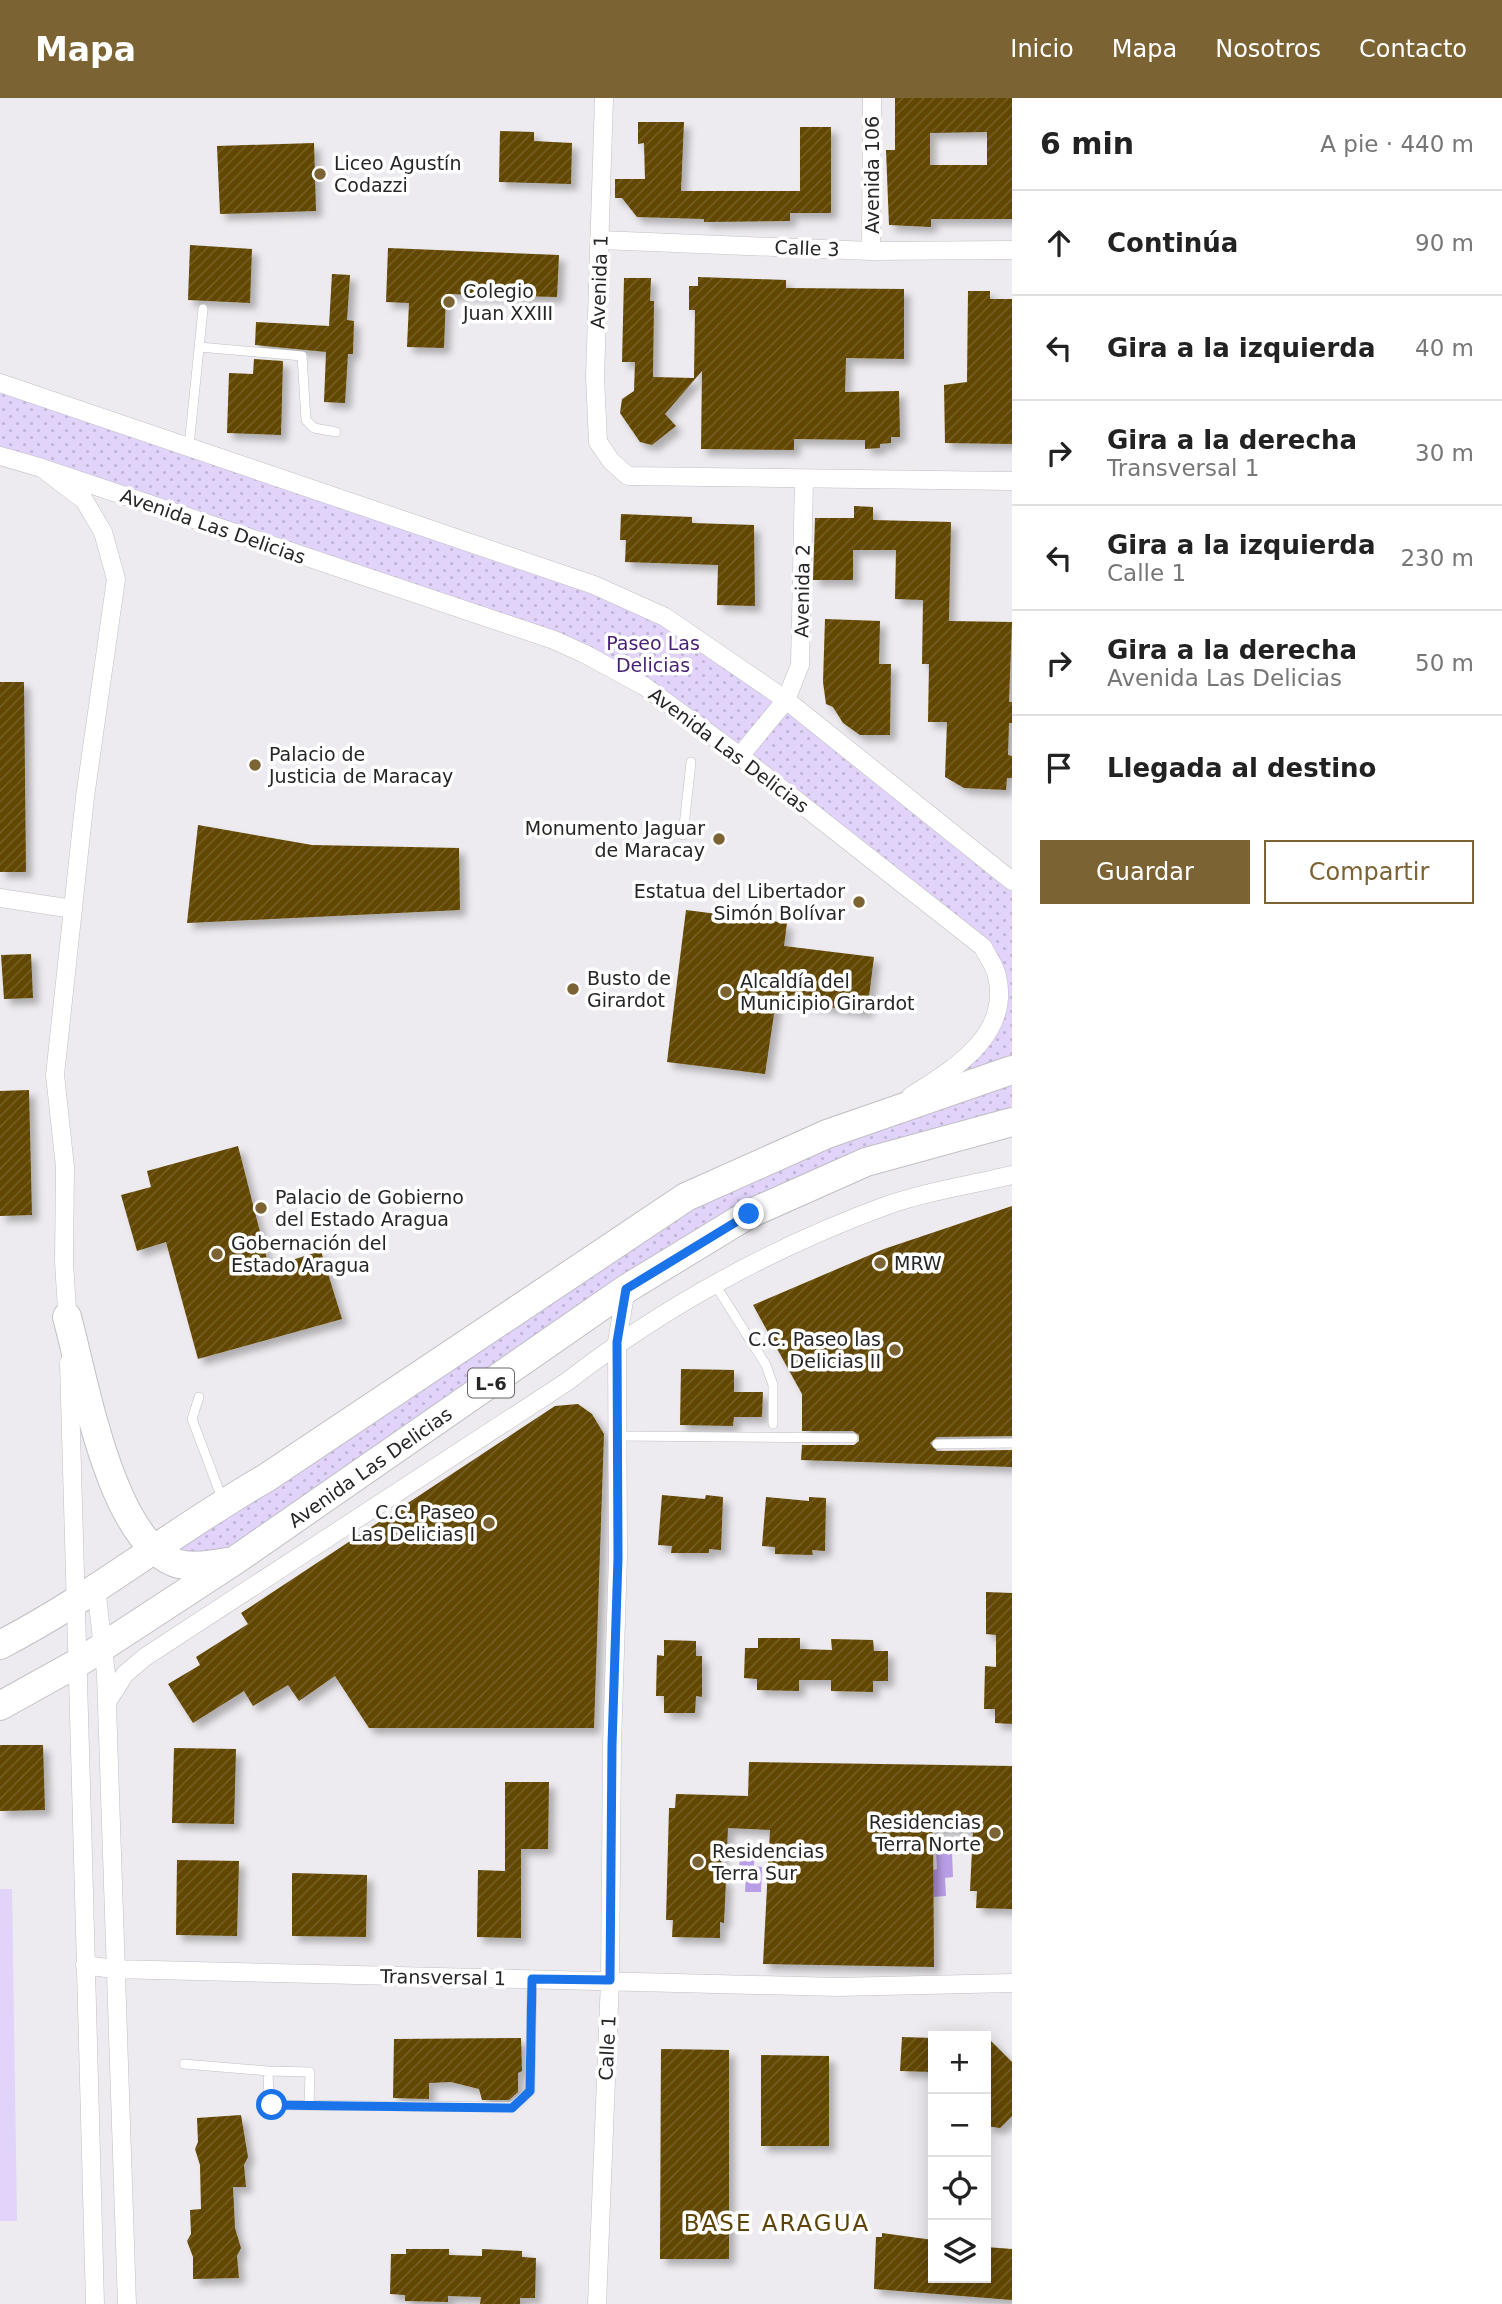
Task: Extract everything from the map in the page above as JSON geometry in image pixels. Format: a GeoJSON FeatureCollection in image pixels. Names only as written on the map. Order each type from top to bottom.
{"type":"FeatureCollection","features":[{"type":"Feature","properties":{"kind":"main road","name":"Avenida Las Delicias"},"geometry":{"type":"LineString","coordinates":[[0,1645],[87,1594],[223,1502],[277,1470],[668,1208],[827,1134],[1012,1070]]}},
{"type":"Feature","properties":{"kind":"main road","name":"Avenida Las Delicias"},"geometry":{"type":"LineString","coordinates":[[0,1706],[91,1653],[234,1561],[626,1289],[749,1214],[855,1168],[1012,1122]]}},
{"type":"Feature","properties":{"kind":"main road","name":"L-6"},"geometry":{"type":"LineString","coordinates":[[67,1317],[109,1473],[127,1517],[152,1549],[178,1564],[204,1566],[234,1561]]}},
{"type":"Feature","properties":{"kind":"street","name":"Avenida 1"},"geometry":{"type":"LineString","coordinates":[[604,98],[595,377],[598,442],[611,461],[628,476],[804,480]]}},
{"type":"Feature","properties":{"kind":"street","name":"Avenida 106"},"geometry":{"type":"LineString","coordinates":[[872,98],[872,251]]}},
{"type":"Feature","properties":{"kind":"street","name":"Calle 3"},"geometry":{"type":"LineString","coordinates":[[601,240],[872,251],[1012,250]]}},
{"type":"Feature","properties":{"kind":"street"},"geometry":{"type":"LineString","coordinates":[[0,383],[594,585],[665,617],[786,700],[1012,881]]}},
{"type":"Feature","properties":{"kind":"street","name":"Avenida Las Delicias"},"geometry":{"type":"LineString","coordinates":[[0,457],[42,468],[554,640],[644,686],[740,756],[983,947],[997,974],[1000,1001],[992,1027],[964,1062],[890,1110]]}},
{"type":"Feature","properties":{"kind":"street"},"geometry":{"type":"LineString","coordinates":[[42,468],[84,500],[103,532],[116,579],[73,909],[55,1076],[65,1167],[64,1262],[91,1653],[85,1965],[95,2304]]}},
{"type":"Feature","properties":{"kind":"street"},"geometry":{"type":"LineString","coordinates":[[804,480],[1012,481]]}},
{"type":"Feature","properties":{"kind":"street","name":"Avenida 2"},"geometry":{"type":"LineString","coordinates":[[740,756],[786,700],[800,665],[804,480]]}},
{"type":"Feature","properties":{"kind":"street"},"geometry":{"type":"LineString","coordinates":[[0,898],[73,909]]}},
{"type":"Feature","properties":{"kind":"street"},"geometry":{"type":"LineString","coordinates":[[107,1702],[125,1674],[145,1657],[568,1381],[617,1342],[762,1260],[889,1205],[1012,1175]]}},
{"type":"Feature","properties":{"kind":"street","name":"Calle 1"},"geometry":{"type":"LineString","coordinates":[[597,2304],[610,1980],[617,1342],[626,1289]]}},
{"type":"Feature","properties":{"kind":"street"},"geometry":{"type":"LineString","coordinates":[[87,1594],[91,1653],[107,1702],[113,1969],[127,2304]]}},
{"type":"Feature","properties":{"kind":"street","name":"Transversal 1"},"geometry":{"type":"LineString","coordinates":[[85,1965],[113,1969],[838,1987],[1012,1983]]}},
{"type":"Feature","properties":{"kind":"lane"},"geometry":{"type":"LineString","coordinates":[[190,446],[203,309]]}},
{"type":"Feature","properties":{"kind":"lane"},"geometry":{"type":"LineString","coordinates":[[200,347],[302,356],[306,420],[314,428],[336,432]]}},
{"type":"Feature","properties":{"kind":"lane"},"geometry":{"type":"LineString","coordinates":[[683,835],[691,762]]}},
{"type":"Feature","properties":{"kind":"lane"},"geometry":{"type":"LineString","coordinates":[[716,1286],[766,1366],[773,1385],[773,1424]]}},
{"type":"Feature","properties":{"kind":"lane"},"geometry":{"type":"LineString","coordinates":[[199,1397],[192,1419],[223,1502]]}},
{"type":"Feature","properties":{"kind":"lane"},"geometry":{"type":"LineString","coordinates":[[617,1436],[853,1438]]}},
{"type":"Feature","properties":{"kind":"lane"},"geometry":{"type":"LineString","coordinates":[[937,1444],[1012,1443]]}},
{"type":"Feature","properties":{"kind":"lane"},"geometry":{"type":"LineString","coordinates":[[268,2071],[269,2102],[272,2105],[512,2108],[530,2091],[532,1979]]}},
{"type":"Feature","properties":{"kind":"lane"},"geometry":{"type":"LineString","coordinates":[[184,2064],[310,2072],[309,2105]]}},
{"type":"Feature","properties":{"kind":"green space","name":"Paseo Las Delicias"},"geometry":{"type":"Polygon","coordinates":[[[0,381],[665,617],[1012,881],[1012,1122],[749,1214],[234,1561],[152,1549],[554,1285],[964,1062],[1000,1001],[982,947],[598,661],[0,453],[0,381]]]}},
{"type":"Feature","properties":{"kind":"green space"},"geometry":{"type":"Polygon","coordinates":[[[0,1889],[12,1889],[17,2221],[0,2221],[0,1889]]]}},
{"type":"Feature","properties":{"kind":"shaded area"},"geometry":{"type":"Polygon","coordinates":[[[740,1847],[755,1849],[754,1866],[762,1867],[761,1892],[745,1892],[746,1875],[739,1874],[740,1847]]]}},
{"type":"Feature","properties":{"kind":"shaded area"},"geometry":{"type":"Polygon","coordinates":[[[936,1852],[952,1853],[953,1877],[945,1878],[946,1896],[932,1897],[930,1871],[937,1869],[936,1852]]]}},
{"type":"Feature","properties":{"kind":"building"},"geometry":{"type":"Polygon","coordinates":[[[895,98],[1012,98],[1012,219],[931,219],[931,227],[889,225],[886,150],[895,150],[895,98]],[[987,132],[930,133],[930,165],[987,165],[987,132]]]}},
{"type":"Feature","properties":{"kind":"building"},"geometry":{"type":"Polygon","coordinates":[[[638,122],[684,122],[681,191],[800,191],[800,127],[831,127],[831,213],[790,213],[790,221],[704,222],[704,219],[637,217],[622,198],[615,198],[615,179],[645,179],[644,143],[638,144],[638,122]]]}},
{"type":"Feature","properties":{"kind":"building"},"geometry":{"type":"Polygon","coordinates":[[[500,131],[534,132],[534,141],[572,143],[571,184],[499,182],[500,131]]]}},
{"type":"Feature","properties":{"kind":"building"},"geometry":{"type":"Polygon","coordinates":[[[314,143],[316,211],[220,214],[217,146],[314,143]]]}},
{"type":"Feature","properties":{"kind":"building"},"geometry":{"type":"Polygon","coordinates":[[[190,245],[252,249],[250,303],[188,300],[190,245]]]}},
{"type":"Feature","properties":{"kind":"building"},"geometry":{"type":"Polygon","coordinates":[[[388,248],[559,255],[557,297],[446,294],[444,348],[407,347],[409,303],[386,302],[388,248]]]}},
{"type":"Feature","properties":{"kind":"building"},"geometry":{"type":"Polygon","coordinates":[[[332,274],[350,275],[347,320],[354,321],[353,354],[348,354],[345,403],[324,402],[326,352],[255,345],[256,322],[329,326],[332,274]]]}},
{"type":"Feature","properties":{"kind":"building"},"geometry":{"type":"Polygon","coordinates":[[[698,277],[786,280],[786,288],[904,289],[904,359],[846,358],[845,392],[899,391],[900,437],[891,437],[891,443],[880,444],[880,448],[865,449],[865,440],[794,439],[794,450],[701,449],[702,371],[665,414],[676,426],[652,445],[640,442],[620,413],[622,399],[634,391],[635,362],[622,362],[624,278],[651,278],[650,301],[654,301],[653,377],[694,378],[695,310],[689,310],[689,286],[698,286],[698,277]]]}},
{"type":"Feature","properties":{"kind":"building"},"geometry":{"type":"Polygon","coordinates":[[[968,291],[990,291],[990,299],[1012,299],[1012,444],[945,443],[944,385],[967,382],[968,291]]]}},
{"type":"Feature","properties":{"kind":"building"},"geometry":{"type":"Polygon","coordinates":[[[254,359],[283,361],[281,435],[227,433],[229,373],[253,374],[254,359]]]}},
{"type":"Feature","properties":{"kind":"building"},"geometry":{"type":"Polygon","coordinates":[[[854,506],[873,507],[873,520],[951,522],[949,621],[1012,622],[1009,702],[1012,702],[1012,723],[1009,723],[1008,755],[1012,756],[1012,778],[1007,778],[1006,790],[964,788],[945,777],[947,722],[928,722],[929,664],[922,664],[923,600],[895,599],[896,550],[853,550],[853,580],[813,580],[815,518],[854,518],[854,506]]]}},
{"type":"Feature","properties":{"kind":"building"},"geometry":{"type":"Polygon","coordinates":[[[621,514],[692,517],[692,523],[754,525],[755,606],[717,605],[718,565],[625,562],[626,540],[620,540],[621,514]]]}},
{"type":"Feature","properties":{"kind":"building"},"geometry":{"type":"Polygon","coordinates":[[[825,619],[880,621],[879,664],[891,664],[890,735],[860,735],[843,723],[833,707],[826,704],[823,682],[825,619]]]}},
{"type":"Feature","properties":{"kind":"building"},"geometry":{"type":"Polygon","coordinates":[[[0,682],[24,682],[26,872],[0,872],[0,682]]]}},
{"type":"Feature","properties":{"kind":"building"},"geometry":{"type":"Polygon","coordinates":[[[198,825],[312,845],[459,848],[460,910],[187,923],[198,825]]]}},
{"type":"Feature","properties":{"kind":"building","name":"Alcaldía del Municipio Girardot"},"geometry":{"type":"Polygon","coordinates":[[[686,910],[787,923],[784,946],[874,957],[867,1012],[776,1001],[765,1074],[667,1062],[686,910]]]}},
{"type":"Feature","properties":{"kind":"building"},"geometry":{"type":"Polygon","coordinates":[[[31,954],[33,998],[4,999],[1,955],[31,954]]]}},
{"type":"Feature","properties":{"kind":"building"},"geometry":{"type":"Polygon","coordinates":[[[29,1090],[32,1215],[0,1216],[0,1091],[29,1090]]]}},
{"type":"Feature","properties":{"kind":"building","name":"Gobernación del Estado Aragua"},"geometry":{"type":"Polygon","coordinates":[[[238,1146],[269,1267],[321,1251],[342,1319],[198,1359],[166,1242],[137,1251],[121,1195],[151,1187],[147,1171],[238,1146]]]}},
{"type":"Feature","properties":{"kind":"building","name":"C.C. Paseo las Delicias II"},"geometry":{"type":"Polygon","coordinates":[[[1012,1206],[1012,1436],[937,1437],[930,1443],[937,1451],[1012,1450],[1012,1467],[801,1460],[802,1445],[854,1445],[859,1441],[859,1435],[853,1431],[802,1431],[802,1394],[753,1305],[884,1249],[1012,1206]]]}},
{"type":"Feature","properties":{"kind":"building"},"geometry":{"type":"Polygon","coordinates":[[[681,1369],[734,1370],[734,1392],[763,1392],[762,1417],[734,1417],[733,1426],[680,1425],[681,1369]]]}},
{"type":"Feature","properties":{"kind":"building","name":"C.C. Paseo Las Delicias I"},"geometry":{"type":"Polygon","coordinates":[[[578,1404],[592,1414],[604,1434],[594,1728],[369,1728],[335,1676],[299,1701],[288,1685],[253,1706],[244,1691],[193,1723],[168,1684],[200,1665],[196,1657],[248,1624],[241,1613],[555,1406],[578,1404]]]}},
{"type":"Feature","properties":{"kind":"building"},"geometry":{"type":"Polygon","coordinates":[[[662,1495],[705,1499],[706,1495],[723,1497],[721,1550],[709,1549],[709,1553],[671,1553],[672,1546],[658,1545],[662,1495]]]}},
{"type":"Feature","properties":{"kind":"building"},"geometry":{"type":"Polygon","coordinates":[[[766,1497],[809,1501],[809,1497],[826,1498],[825,1551],[812,1550],[813,1555],[775,1554],[775,1547],[762,1546],[766,1497]]]}},
{"type":"Feature","properties":{"kind":"building"},"geometry":{"type":"Polygon","coordinates":[[[986,1592],[1012,1593],[1012,1724],[995,1723],[995,1709],[984,1709],[985,1666],[996,1667],[996,1635],[986,1634],[986,1592]]]}},
{"type":"Feature","properties":{"kind":"building"},"geometry":{"type":"Polygon","coordinates":[[[758,1638],[800,1638],[800,1649],[832,1650],[831,1639],[873,1640],[874,1651],[888,1651],[888,1681],[873,1681],[873,1692],[831,1691],[831,1680],[799,1680],[799,1691],[757,1690],[757,1679],[744,1678],[745,1648],[758,1648],[758,1638]]]}},
{"type":"Feature","properties":{"kind":"building"},"geometry":{"type":"Polygon","coordinates":[[[664,1640],[696,1641],[696,1656],[702,1656],[702,1697],[696,1696],[695,1713],[664,1713],[664,1696],[656,1696],[657,1655],[664,1656],[664,1640]]]}},
{"type":"Feature","properties":{"kind":"building"},"geometry":{"type":"Polygon","coordinates":[[[0,1745],[43,1745],[45,1810],[0,1811],[0,1745]]]}},
{"type":"Feature","properties":{"kind":"building"},"geometry":{"type":"Polygon","coordinates":[[[174,1748],[236,1749],[234,1824],[172,1823],[174,1748]]]}},
{"type":"Feature","properties":{"kind":"building"},"geometry":{"type":"Polygon","coordinates":[[[749,1762],[1012,1766],[1012,1909],[976,1908],[977,1891],[970,1891],[973,1829],[933,1830],[934,1967],[763,1964],[770,1830],[728,1828],[727,1848],[722,1848],[721,1879],[726,1880],[724,1923],[720,1922],[720,1938],[672,1937],[673,1920],[666,1920],[669,1808],[675,1808],[676,1794],[748,1796],[749,1762]]]}},
{"type":"Feature","properties":{"kind":"building"},"geometry":{"type":"Polygon","coordinates":[[[505,1782],[549,1782],[548,1849],[521,1849],[521,1938],[477,1937],[478,1870],[505,1871],[505,1782]]]}},
{"type":"Feature","properties":{"kind":"building"},"geometry":{"type":"Polygon","coordinates":[[[177,1860],[239,1861],[237,1936],[176,1935],[177,1860]]]}},
{"type":"Feature","properties":{"kind":"building"},"geometry":{"type":"Polygon","coordinates":[[[292,1873],[367,1875],[366,1937],[292,1936],[292,1873]]]}},
{"type":"Feature","properties":{"kind":"building"},"geometry":{"type":"Polygon","coordinates":[[[902,2037],[928,2038],[928,2072],[900,2071],[902,2037]]]}},
{"type":"Feature","properties":{"kind":"building"},"geometry":{"type":"Polygon","coordinates":[[[521,2038],[522,2071],[518,2073],[518,2092],[509,2100],[482,2100],[479,2089],[451,2082],[429,2083],[429,2099],[393,2098],[394,2039],[521,2038]]]}},
{"type":"Feature","properties":{"kind":"building"},"geometry":{"type":"Polygon","coordinates":[[[991,2041],[1012,2062],[1012,2116],[1000,2128],[991,2127],[991,2041]]]}},
{"type":"Feature","properties":{"kind":"building"},"geometry":{"type":"Polygon","coordinates":[[[661,2049],[729,2050],[729,2259],[660,2259],[661,2049]]]}},
{"type":"Feature","properties":{"kind":"building"},"geometry":{"type":"Polygon","coordinates":[[[761,2055],[829,2056],[829,2146],[761,2146],[761,2055]]]}},
{"type":"Feature","properties":{"kind":"building"},"geometry":{"type":"Polygon","coordinates":[[[241,2115],[248,2157],[244,2165],[246,2187],[233,2187],[235,2228],[241,2248],[237,2256],[239,2278],[193,2279],[193,2257],[187,2241],[191,2234],[190,2210],[201,2209],[200,2165],[195,2149],[198,2142],[197,2118],[241,2115]]]}},
{"type":"Feature","properties":{"kind":"building"},"geometry":{"type":"Polygon","coordinates":[[[882,2233],[928,2239],[928,2283],[991,2283],[991,2247],[1012,2249],[1012,2300],[874,2289],[876,2237],[882,2237],[882,2233]]]}},
{"type":"Feature","properties":{"kind":"building"},"geometry":{"type":"Polygon","coordinates":[[[406,2249],[449,2249],[449,2255],[482,2256],[482,2249],[522,2251],[522,2257],[536,2258],[535,2298],[520,2298],[520,2304],[480,2304],[481,2297],[448,2296],[448,2302],[405,2301],[405,2295],[390,2294],[391,2254],[406,2254],[406,2249]]]}},
{"type":"Feature","properties":{"kind":"place","name":"Liceo Agustín Codazzi"},"geometry":{"type":"Point","coordinates":[320,174]}},
{"type":"Feature","properties":{"kind":"place","name":"Colegio Juan XXIII"},"geometry":{"type":"Point","coordinates":[449,302]}},
{"type":"Feature","properties":{"kind":"place","name":"Palacio de Justicia de Maracay"},"geometry":{"type":"Point","coordinates":[255,765]}},
{"type":"Feature","properties":{"kind":"place","name":"Monumento Jaguar de Maracay"},"geometry":{"type":"Point","coordinates":[719,839]}},
{"type":"Feature","properties":{"kind":"place","name":"Estatua del Libertador Simón Bolívar"},"geometry":{"type":"Point","coordinates":[859,902]}},
{"type":"Feature","properties":{"kind":"place","name":"Busto de Girardot"},"geometry":{"type":"Point","coordinates":[573,989]}},
{"type":"Feature","properties":{"kind":"place","name":"Alcaldía del Municipio Girardot"},"geometry":{"type":"Point","coordinates":[726,992]}},
{"type":"Feature","properties":{"kind":"place","name":"Palacio de Gobierno del Estado Aragua"},"geometry":{"type":"Point","coordinates":[261,1208]}},
{"type":"Feature","properties":{"kind":"place","name":"Gobernación del Estado Aragua"},"geometry":{"type":"Point","coordinates":[217,1254]}},
{"type":"Feature","properties":{"kind":"place","name":"MRW"},"geometry":{"type":"Point","coordinates":[880,1263]}},
{"type":"Feature","properties":{"kind":"place","name":"C.C. Paseo las Delicias II"},"geometry":{"type":"Point","coordinates":[895,1350]}},
{"type":"Feature","properties":{"kind":"place","name":"C.C. Paseo Las Delicias I"},"geometry":{"type":"Point","coordinates":[489,1523]}},
{"type":"Feature","properties":{"kind":"place","name":"Residencias Terra Norte"},"geometry":{"type":"Point","coordinates":[995,1833]}},
{"type":"Feature","properties":{"kind":"place","name":"Residencias Terra Sur"},"geometry":{"type":"Point","coordinates":[698,1862]}},
{"type":"Feature","properties":{"kind":"district","name":"BASE ARAGUA"},"geometry":{"type":"Point","coordinates":[777,2223]}},
{"type":"Feature","properties":{"kind":"route"},"geometry":{"type":"LineString","coordinates":[[272,2105],[512,2108],[530,2091],[532,1979],[610,1980],[612,1745],[618,1558],[617,1342],[626,1289],[749,1214]]}}]}
